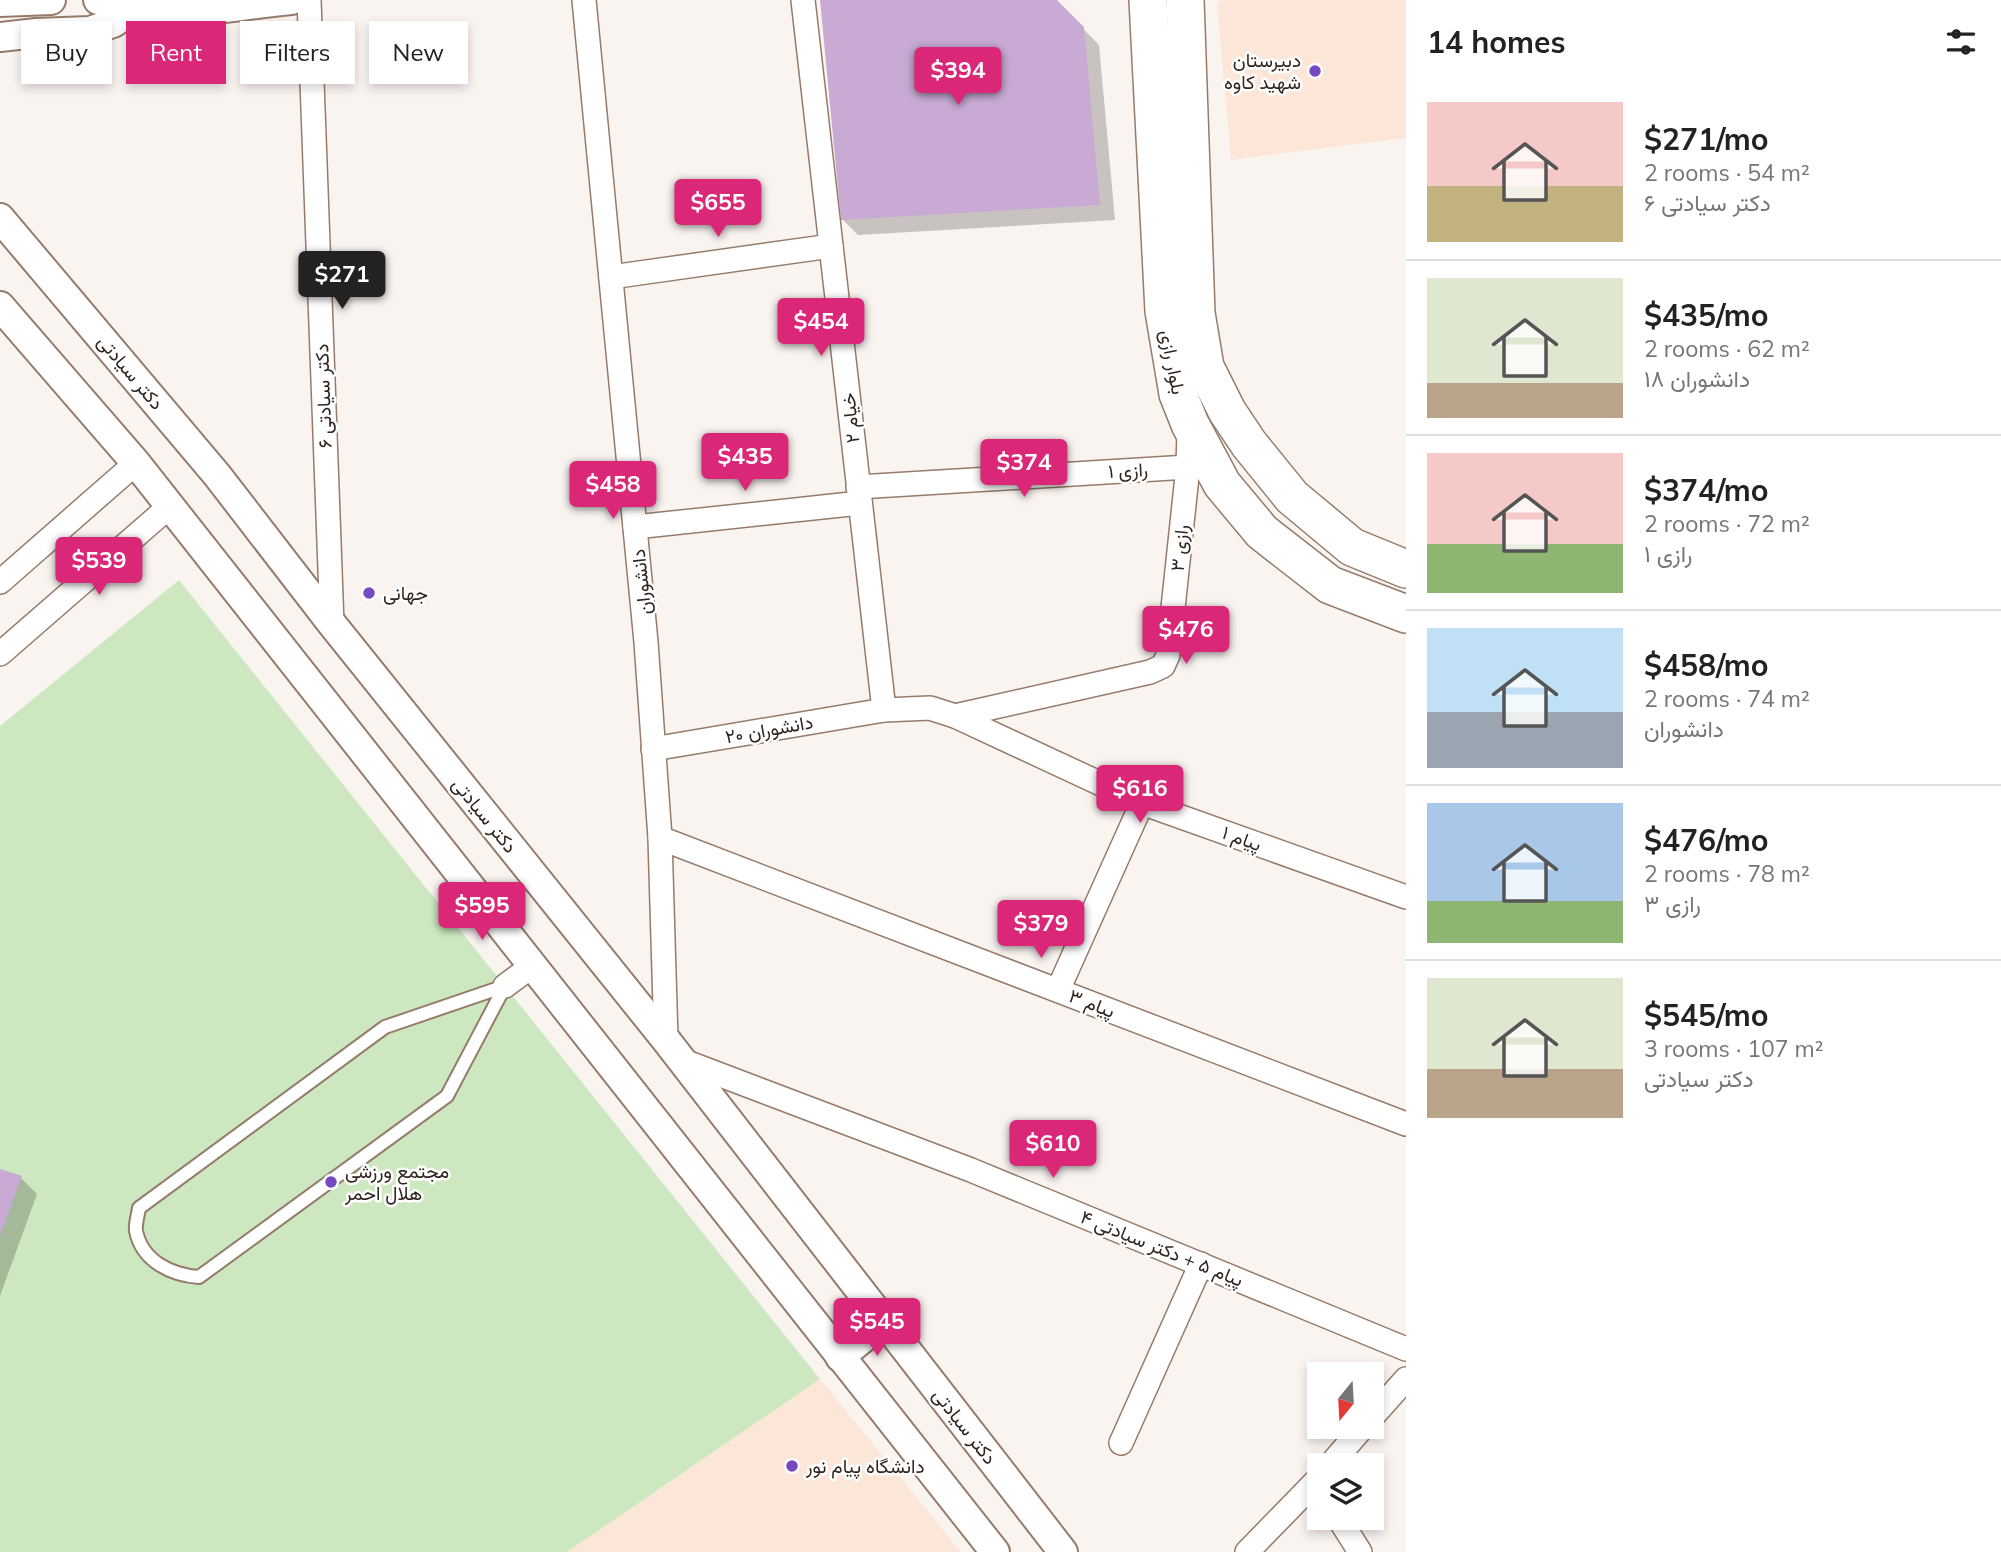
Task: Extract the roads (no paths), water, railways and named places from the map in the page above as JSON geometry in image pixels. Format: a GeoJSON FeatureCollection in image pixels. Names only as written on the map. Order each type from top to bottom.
{"type":"FeatureCollection","features":[{"type":"Feature","properties":{"kind":"main road","name":"بلوار رازی"},"geometry":{"type":"LineString","coordinates":[[1148,0],[1164,311],[1178,394],[1190,424],[1222,484],[1262,532],[1330,585],[1406,614]]}},
{"type":"Feature","properties":{"kind":"main road","name":"بلوار رازی"},"geometry":{"type":"LineString","coordinates":[[1185,0],[1196,313],[1205,367],[1227,411],[1249,444],[1292,497],[1352,547],[1406,569]]}},
{"type":"Feature","properties":{"kind":"street"},"geometry":{"type":"LineString","coordinates":[[0,2],[51,0]]}},
{"type":"Feature","properties":{"kind":"street"},"geometry":{"type":"LineString","coordinates":[[98,0],[113,3],[130,12],[291,0]]}},
{"type":"Feature","properties":{"kind":"street","name":"دکتر سیادتی ۶"},"geometry":{"type":"LineString","coordinates":[[309,0],[331,624]]}},
{"type":"Feature","properties":{"kind":"street","name":"دانشوران"},"geometry":{"type":"LineString","coordinates":[[584,0],[635,527],[660,838],[673,1050]]}},
{"type":"Feature","properties":{"kind":"street","name":"خیام ۲"},"geometry":{"type":"LineString","coordinates":[[803,0],[884,710]]}},
{"type":"Feature","properties":{"kind":"street"},"geometry":{"type":"LineString","coordinates":[[0,40],[36,33],[90,31],[113,23],[130,12]]}},
{"type":"Feature","properties":{"kind":"street","name":"دکتر سیادتی"},"geometry":{"type":"LineString","coordinates":[[0,218],[193,446],[331,624],[673,1050],[1063,1552]]}},
{"type":"Feature","properties":{"kind":"street"},"geometry":{"type":"LineString","coordinates":[[611,277],[831,246]]}},
{"type":"Feature","properties":{"kind":"street"},"geometry":{"type":"LineString","coordinates":[[0,306],[136,463],[995,1552]]}},
{"type":"Feature","properties":{"kind":"street","name":"رازی ۳"},"geometry":{"type":"LineString","coordinates":[[955,716],[1150,672],[1163,666],[1168,655],[1190,424]]}},
{"type":"Feature","properties":{"kind":"street"},"geometry":{"type":"LineString","coordinates":[[0,582],[136,463]]}},
{"type":"Feature","properties":{"kind":"street","name":"رازی ۱"},"geometry":{"type":"LineString","coordinates":[[635,527],[859,495],[1188,467]]}},
{"type":"Feature","properties":{"kind":"street"},"geometry":{"type":"LineString","coordinates":[[0,654],[170,506]]}},
{"type":"Feature","properties":{"kind":"street","name":"پیام ۱"},"geometry":{"type":"LineString","coordinates":[[884,710],[930,708],[955,716],[1142,803],[1406,897]]}},
{"type":"Feature","properties":{"kind":"street","name":"دانشوران ۲۰"},"geometry":{"type":"LineString","coordinates":[[653,749],[884,710]]}},
{"type":"Feature","properties":{"kind":"street"},"geometry":{"type":"LineString","coordinates":[[1058,990],[1142,803]]}},
{"type":"Feature","properties":{"kind":"street","name":"پیام ۳"},"geometry":{"type":"LineString","coordinates":[[660,838],[1406,1124]]}},
{"type":"Feature","properties":{"kind":"street"},"geometry":{"type":"LineString","coordinates":[[505,986],[532,966]]}},
{"type":"Feature","properties":{"kind":"street","name":"پیام ۵ + دکتر سیادتی ۴"},"geometry":{"type":"LineString","coordinates":[[673,1050],[1406,1349]]}},
{"type":"Feature","properties":{"kind":"street"},"geometry":{"type":"LineString","coordinates":[[1121,1443],[1201,1264]]}},
{"type":"Feature","properties":{"kind":"street"},"geometry":{"type":"LineString","coordinates":[[840,1357],[884,1321]]}},
{"type":"Feature","properties":{"kind":"street"},"geometry":{"type":"LineString","coordinates":[[1384,1406],[1401,1391]]}},
{"type":"Feature","properties":{"kind":"street"},"geometry":{"type":"LineString","coordinates":[[1341,1453],[1353,1439]]}},
{"type":"Feature","properties":{"kind":"street"},"geometry":{"type":"LineString","coordinates":[[1247,1552],[1307,1491]]}},
{"type":"Feature","properties":{"kind":"street"},"geometry":{"type":"LineString","coordinates":[[1346,1530],[1360,1552]]}},
{"type":"Feature","properties":{"kind":"lane"},"geometry":{"type":"LineString","coordinates":[[505,986],[447,1096],[199,1277],[181,1275],[147,1255],[136,1229],[139,1208],[385,1027],[505,986]]}},
{"type":"Feature","properties":{"kind":"place","name":"دبیرستان شهید کاوه"},"geometry":{"type":"Point","coordinates":[1315,71]}},
{"type":"Feature","properties":{"kind":"place","name":"جهانی"},"geometry":{"type":"Point","coordinates":[369,593]}},
{"type":"Feature","properties":{"kind":"place","name":"مجتمع ورزشی هلال احمر"},"geometry":{"type":"Point","coordinates":[331,1182]}},
{"type":"Feature","properties":{"kind":"place","name":"دانشگاه پیام نور"},"geometry":{"type":"Point","coordinates":[792,1466]}}]}
